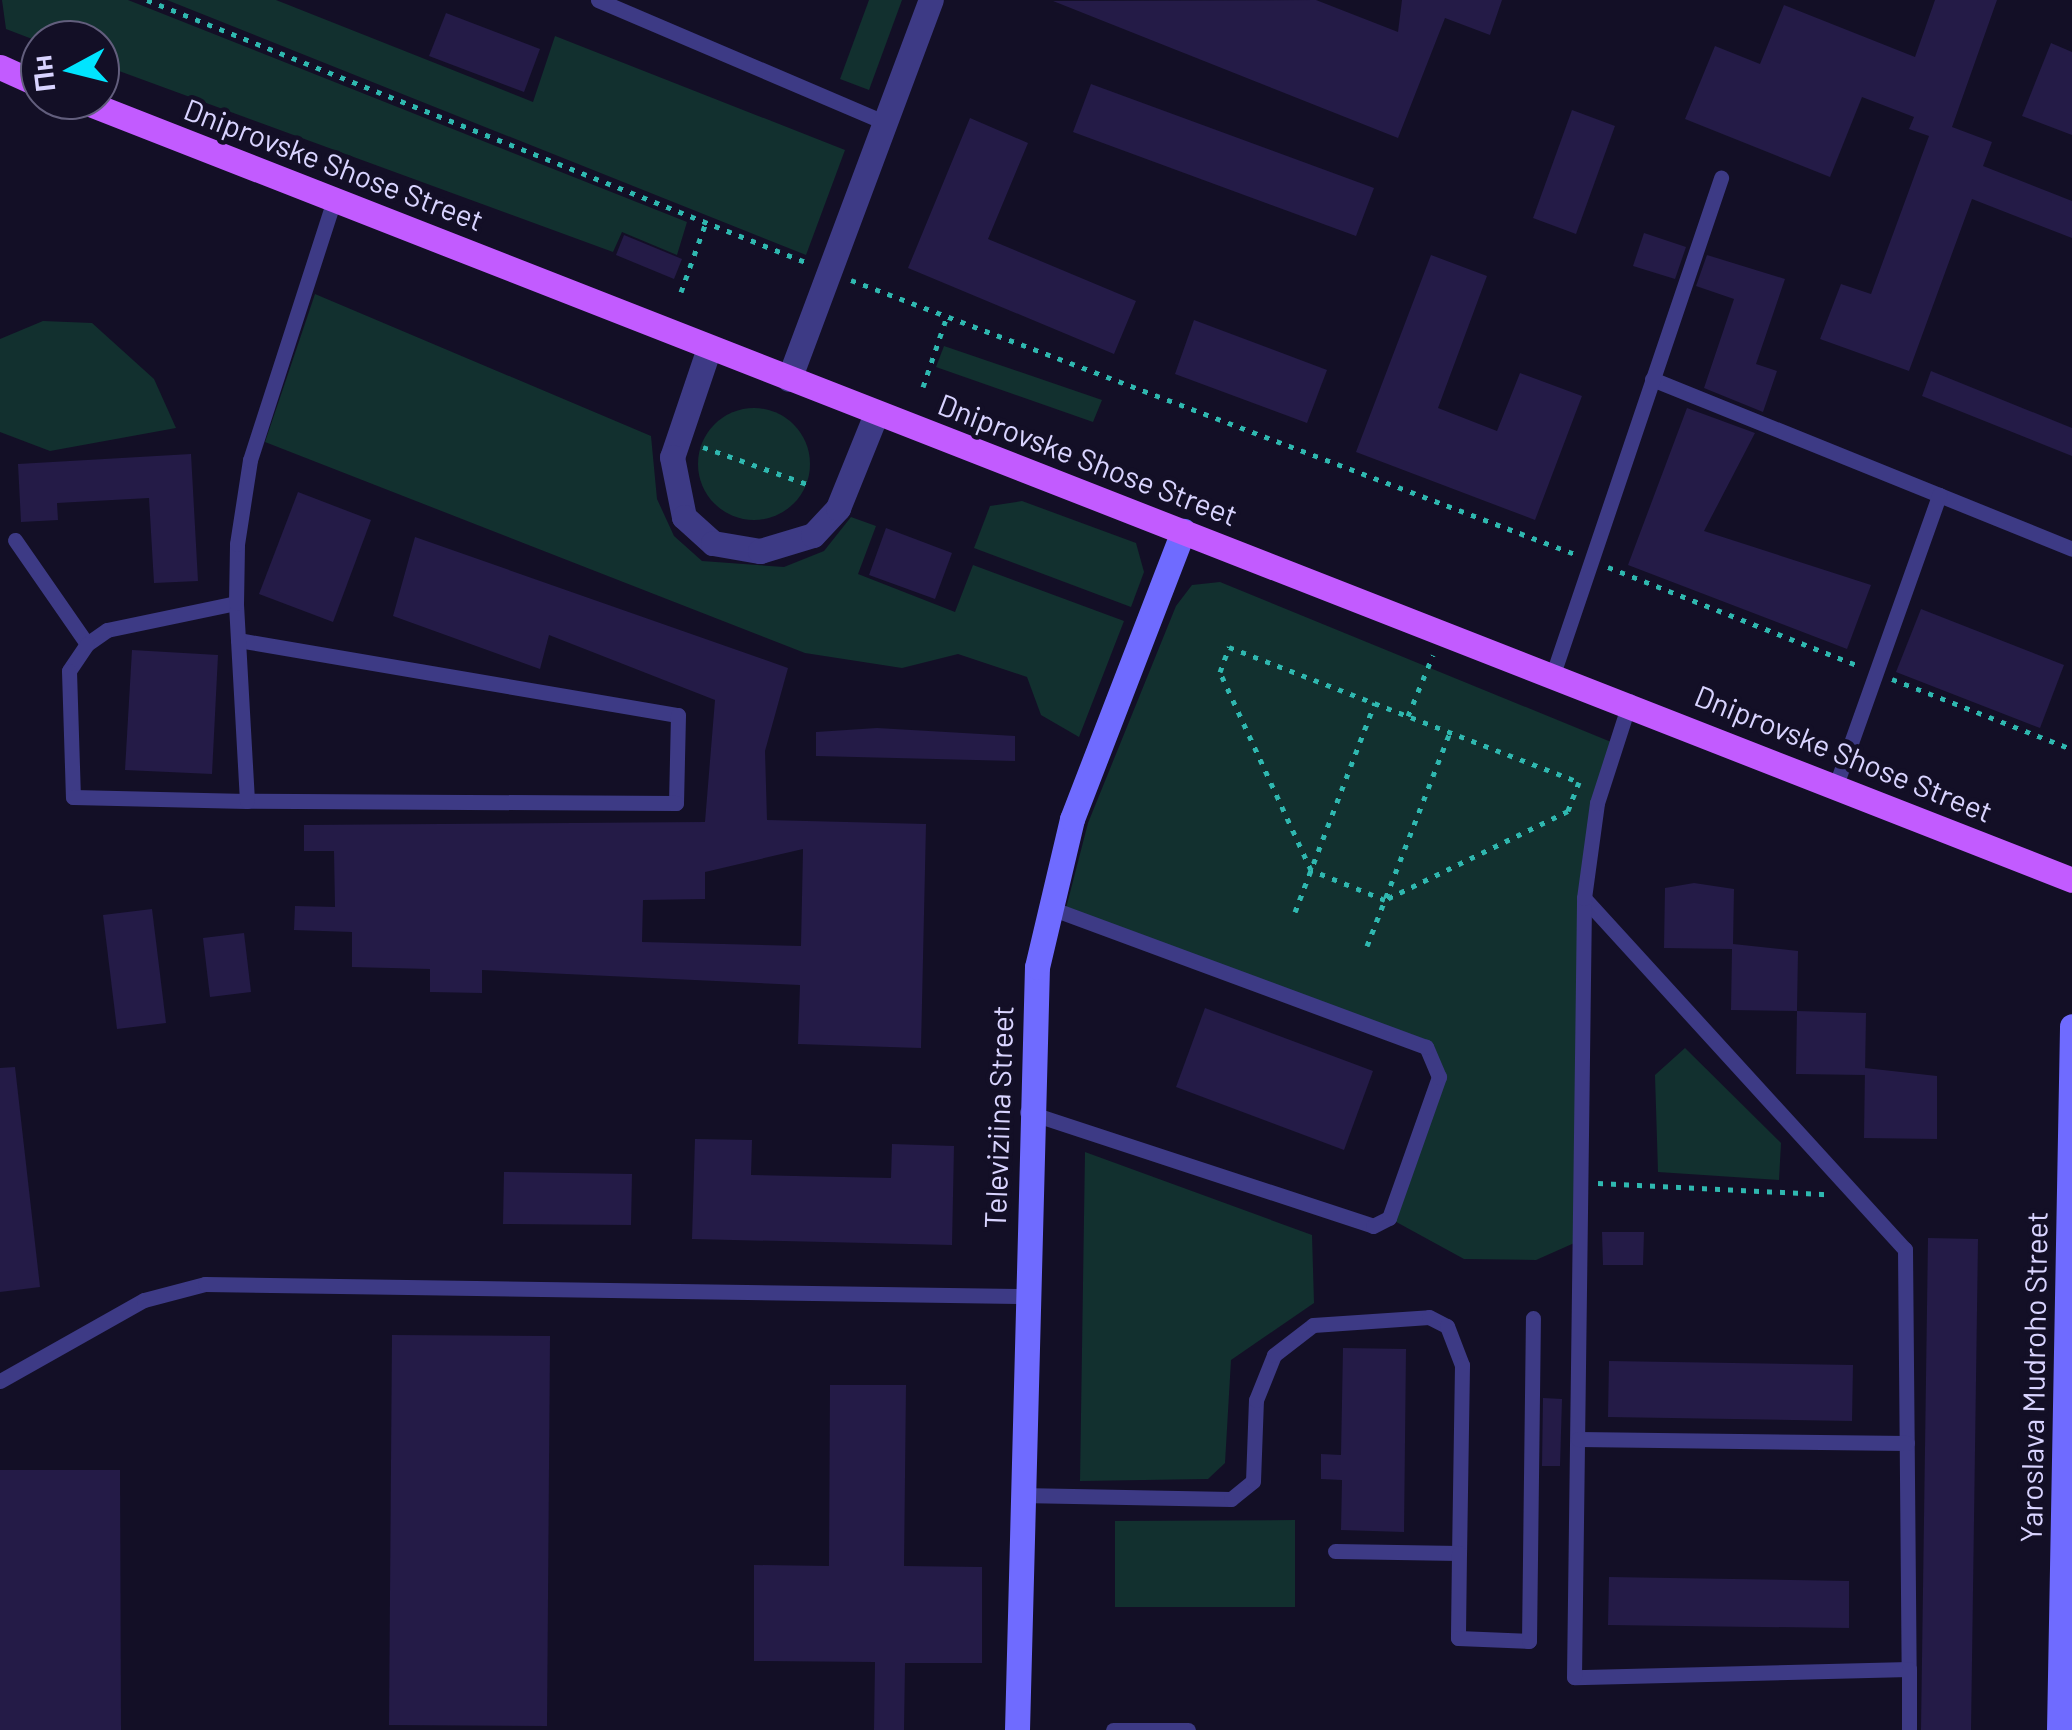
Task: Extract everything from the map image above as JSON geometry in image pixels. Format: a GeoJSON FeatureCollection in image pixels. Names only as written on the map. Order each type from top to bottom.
{"type":"FeatureCollection","features":[{"type":"Feature","properties":{"kind":"main road","name":"Dniprovske Shose Street"},"geometry":{"type":"LineString","coordinates":[[120,115],[876,414],[1554,671],[2072,880]]}},
{"type":"Feature","properties":{"kind":"street"},"geometry":{"type":"LineString","coordinates":[[789,379],[930,0]]}},
{"type":"Feature","properties":{"kind":"street"},"geometry":{"type":"LineString","coordinates":[[709,348],[672,458],[684,516],[713,543],[760,550],[813,535],[838,508],[876,414]]}},
{"type":"Feature","properties":{"kind":"street","name":"Televiziina Street"},"geometry":{"type":"LineString","coordinates":[[1017,1730],[1028,1112],[1047,907],[1184,531]]}},
{"type":"Feature","properties":{"kind":"street","name":"Yaroslava Mudroho Street"},"geometry":{"type":"LineString","coordinates":[[2059,1730],[2072,1026]]}},
{"type":"Feature","properties":{"kind":"lane"},"geometry":{"type":"LineString","coordinates":[[598,0],[886,122]]}},
{"type":"Feature","properties":{"kind":"lane"},"geometry":{"type":"LineString","coordinates":[[1554,671],[1720,178]]}},
{"type":"Feature","properties":{"kind":"lane"},"geometry":{"type":"LineString","coordinates":[[247,801],[236,603],[250,460],[334,197]]}},
{"type":"Feature","properties":{"kind":"lane"},"geometry":{"type":"LineString","coordinates":[[1652,379],[2072,549]]}},
{"type":"Feature","properties":{"kind":"lane"},"geometry":{"type":"LineString","coordinates":[[1836,785],[1939,495]]}},
{"type":"Feature","properties":{"kind":"lane"},"geometry":{"type":"LineString","coordinates":[[15,540],[87,644]]}},
{"type":"Feature","properties":{"kind":"lane"},"geometry":{"type":"LineString","coordinates":[[236,603],[107,630],[87,644],[69,671],[72,797],[676,803],[678,715],[238,640]]}},
{"type":"Feature","properties":{"kind":"lane"},"geometry":{"type":"LineString","coordinates":[[1630,701],[1597,803],[1584,898],[1574,1677],[1910,1669]]}},
{"type":"Feature","properties":{"kind":"lane"},"geometry":{"type":"LineString","coordinates":[[1584,898],[1905,1249],[1909,1730]]}},
{"type":"Feature","properties":{"kind":"lane"},"geometry":{"type":"LineString","coordinates":[[1028,1112],[1374,1226],[1388,1218],[1439,1077],[1426,1048],[1047,907]]}},
{"type":"Feature","properties":{"kind":"lane"},"geometry":{"type":"LineString","coordinates":[[0,1381],[144,1300],[205,1284],[1026,1296]]}},
{"type":"Feature","properties":{"kind":"lane"},"geometry":{"type":"LineString","coordinates":[[1020,1495],[1231,1499],[1253,1481],[1256,1400],[1274,1354],[1312,1325],[1429,1318],[1447,1326],[1462,1365],[1458,1638],[1528,1641],[1534,1318]]}},
{"type":"Feature","properties":{"kind":"lane"},"geometry":{"type":"LineString","coordinates":[[1578,1439],[1907,1443]]}},
{"type":"Feature","properties":{"kind":"lane"},"geometry":{"type":"LineString","coordinates":[[1335,1551],[1459,1553]]}},
{"type":"Feature","properties":{"kind":"lane"},"geometry":{"type":"LineString","coordinates":[[1113,1730],[1188,1730]]}},
{"type":"Feature","properties":{"kind":"path"},"geometry":{"type":"LineString","coordinates":[[146,0],[830,272],[1591,560],[2072,749]]}},
{"type":"Feature","properties":{"kind":"path"},"geometry":{"type":"LineString","coordinates":[[680,292],[706,222]]}},
{"type":"Feature","properties":{"kind":"path"},"geometry":{"type":"LineString","coordinates":[[923,387],[947,316]]}},
{"type":"Feature","properties":{"kind":"path"},"geometry":{"type":"LineString","coordinates":[[700,446],[807,484]]}},
{"type":"Feature","properties":{"kind":"path"},"geometry":{"type":"LineString","coordinates":[[1408,716],[1444,629]]}},
{"type":"Feature","properties":{"kind":"path"},"geometry":{"type":"LineString","coordinates":[[1230,647],[1375,703],[1579,782],[1568,812],[1385,900],[1311,870],[1220,672],[1230,647]]}},
{"type":"Feature","properties":{"kind":"path"},"geometry":{"type":"LineString","coordinates":[[1295,912],[1375,703]]}},
{"type":"Feature","properties":{"kind":"path"},"geometry":{"type":"LineString","coordinates":[[1368,946],[1450,732]]}},
{"type":"Feature","properties":{"kind":"path"},"geometry":{"type":"LineString","coordinates":[[1583,1182],[1854,1196]]}},
{"type":"Feature","properties":{"kind":"green space"},"geometry":{"type":"Polygon","coordinates":[[[2,0],[128,0],[687,222],[677,255],[622,232],[613,252],[120,71],[120,20],[20,20],[20,34],[6,29],[2,0]]]}},
{"type":"Feature","properties":{"kind":"green space"},"geometry":{"type":"Polygon","coordinates":[[[167,0],[276,0],[533,102],[555,36],[845,150],[806,255],[167,0]]]}},
{"type":"Feature","properties":{"kind":"green space"},"geometry":{"type":"Polygon","coordinates":[[[869,0],[902,0],[869,90],[840,79],[869,0]]]}},
{"type":"Feature","properties":{"kind":"green space"},"geometry":{"type":"Polygon","coordinates":[[[315,294],[651,436],[657,499],[674,536],[702,561],[784,567],[824,551],[851,517],[876,526],[858,574],[955,612],[973,565],[1124,621],[1079,737],[1041,715],[1027,677],[958,654],[902,668],[805,653],[265,442],[315,294]]]}},
{"type":"Feature","properties":{"kind":"green space"},"geometry":{"type":"Polygon","coordinates":[[[43,321],[92,323],[154,379],[176,428],[50,451],[0,432],[0,339],[43,321]]]}},
{"type":"Feature","properties":{"kind":"green space"},"geometry":{"type":"Polygon","coordinates":[[[944,346],[1102,400],[1093,422],[936,367],[944,346]]]}},
{"type":"Feature","properties":{"kind":"green space"},"geometry":{"type":"Polygon","coordinates":[[[754,408],[776,412],[794,424],[806,442],[810,464],[806,486],[794,504],[776,516],[754,520],[732,516],[714,504],[702,486],[698,464],[702,442],[714,424],[732,412],[754,408]]]}},
{"type":"Feature","properties":{"kind":"green space"},"geometry":{"type":"Polygon","coordinates":[[[1022,501],[1136,543],[1144,572],[1131,607],[974,548],[990,506],[1022,501]]]}},
{"type":"Feature","properties":{"kind":"green space"},"geometry":{"type":"Polygon","coordinates":[[[1220,582],[1616,744],[1584,898],[1581,1240],[1536,1260],[1464,1259],[1389,1218],[1439,1077],[1426,1048],[1065,912],[1088,823],[1176,606],[1192,585],[1220,582]]]}},
{"type":"Feature","properties":{"kind":"green space"},"geometry":{"type":"Polygon","coordinates":[[[1685,1048],[1781,1143],[1779,1180],[1658,1172],[1655,1075],[1685,1048]]]}},
{"type":"Feature","properties":{"kind":"green space"},"geometry":{"type":"Polygon","coordinates":[[[1085,1152],[1312,1235],[1314,1303],[1231,1360],[1225,1463],[1208,1479],[1080,1481],[1085,1152]]]}},
{"type":"Feature","properties":{"kind":"green space"},"geometry":{"type":"Polygon","coordinates":[[[1295,1520],[1295,1607],[1115,1607],[1115,1521],[1295,1520]]]}},
{"type":"Feature","properties":{"kind":"building"},"geometry":{"type":"Polygon","coordinates":[[[1316,0],[1398,32],[1402,0],[1502,0],[1490,35],[1445,18],[1398,138],[1053,1],[1316,0]]]}},
{"type":"Feature","properties":{"kind":"building"},"geometry":{"type":"Polygon","coordinates":[[[1935,0],[1997,0],[1952,127],[1992,142],[1983,166],[2072,201],[2072,238],[1972,199],[1909,371],[1820,339],[1841,284],[1871,294],[1929,136],[1909,129],[1914,117],[1862,97],[1830,177],[1685,119],[1715,46],[1760,64],[1784,5],[1915,57],[1935,0]]]}},
{"type":"Feature","properties":{"kind":"building"},"geometry":{"type":"Polygon","coordinates":[[[446,13],[540,49],[524,92],[429,56],[446,13]]]}},
{"type":"Feature","properties":{"kind":"building"},"geometry":{"type":"Polygon","coordinates":[[[2051,43],[2072,52],[2072,135],[2022,116],[2051,43]]]}},
{"type":"Feature","properties":{"kind":"building"},"geometry":{"type":"Polygon","coordinates":[[[1091,84],[1374,188],[1356,236],[1073,132],[1091,84]]]}},
{"type":"Feature","properties":{"kind":"building"},"geometry":{"type":"Polygon","coordinates":[[[1572,110],[1615,126],[1576,234],[1533,218],[1572,110]]]}},
{"type":"Feature","properties":{"kind":"building"},"geometry":{"type":"Polygon","coordinates":[[[970,118],[1028,143],[988,239],[1136,301],[1114,354],[908,268],[970,118]]]}},
{"type":"Feature","properties":{"kind":"building"},"geometry":{"type":"Polygon","coordinates":[[[1644,233],[1686,247],[1675,279],[1633,266],[1644,233]]]}},
{"type":"Feature","properties":{"kind":"building"},"geometry":{"type":"Polygon","coordinates":[[[624,235],[682,259],[674,279],[616,255],[624,235]]]}},
{"type":"Feature","properties":{"kind":"building"},"geometry":{"type":"Polygon","coordinates":[[[1431,255],[1487,276],[1438,408],[1497,431],[1520,373],[1582,396],[1535,520],[1356,452],[1431,255]]]}},
{"type":"Feature","properties":{"kind":"building"},"geometry":{"type":"Polygon","coordinates":[[[1707,255],[1785,279],[1756,364],[1777,371],[1763,412],[1704,388],[1734,299],[1696,286],[1707,255]]]}},
{"type":"Feature","properties":{"kind":"building"},"geometry":{"type":"Polygon","coordinates":[[[1194,320],[1327,370],[1307,423],[1175,374],[1194,320]]]}},
{"type":"Feature","properties":{"kind":"building"},"geometry":{"type":"Polygon","coordinates":[[[1931,371],[2072,428],[2072,456],[1922,396],[1931,371]]]}},
{"type":"Feature","properties":{"kind":"building"},"geometry":{"type":"Polygon","coordinates":[[[1687,408],[1755,433],[1704,531],[1871,585],[1847,649],[1628,565],[1687,408]]]}},
{"type":"Feature","properties":{"kind":"building"},"geometry":{"type":"Polygon","coordinates":[[[191,454],[198,581],[154,583],[149,498],[57,503],[58,520],[21,522],[18,464],[191,454]]]}},
{"type":"Feature","properties":{"kind":"building"},"geometry":{"type":"Polygon","coordinates":[[[298,492],[371,520],[333,622],[259,594],[298,492]]]}},
{"type":"Feature","properties":{"kind":"building"},"geometry":{"type":"Polygon","coordinates":[[[886,528],[952,553],[935,599],[869,575],[886,528]]]}},
{"type":"Feature","properties":{"kind":"building"},"geometry":{"type":"Polygon","coordinates":[[[415,537],[788,668],[765,751],[767,820],[926,824],[921,1048],[798,1044],[800,985],[482,970],[482,993],[430,992],[430,969],[352,967],[352,932],[294,930],[295,906],[335,907],[334,851],[304,851],[304,825],[705,822],[715,700],[549,635],[540,669],[393,616],[415,537]],[[803,849],[705,872],[705,899],[643,900],[642,942],[801,946],[803,849]]]}},
{"type":"Feature","properties":{"kind":"building"},"geometry":{"type":"Polygon","coordinates":[[[1921,609],[2064,665],[2040,728],[1896,672],[1921,609]]]}},
{"type":"Feature","properties":{"kind":"building"},"geometry":{"type":"Polygon","coordinates":[[[132,650],[218,655],[212,774],[125,770],[132,650]]]}},
{"type":"Feature","properties":{"kind":"building"},"geometry":{"type":"Polygon","coordinates":[[[877,728],[1015,736],[1015,761],[816,756],[816,732],[877,728]]]}},
{"type":"Feature","properties":{"kind":"building"},"geometry":{"type":"Polygon","coordinates":[[[1694,883],[1734,889],[1733,944],[1798,951],[1797,1011],[1731,1010],[1732,949],[1664,948],[1665,888],[1694,883]]]}},
{"type":"Feature","properties":{"kind":"building"},"geometry":{"type":"Polygon","coordinates":[[[152,909],[166,1023],[117,1029],[103,915],[152,909]]]}},
{"type":"Feature","properties":{"kind":"building"},"geometry":{"type":"Polygon","coordinates":[[[244,933],[251,992],[210,997],[203,938],[244,933]]]}},
{"type":"Feature","properties":{"kind":"building"},"geometry":{"type":"Polygon","coordinates":[[[1205,1008],[1373,1071],[1344,1150],[1176,1087],[1205,1008]]]}},
{"type":"Feature","properties":{"kind":"building"},"geometry":{"type":"Polygon","coordinates":[[[1797,1011],[1866,1013],[1865,1075],[1796,1074],[1797,1011]]]}},
{"type":"Feature","properties":{"kind":"building"},"geometry":{"type":"Polygon","coordinates":[[[15,1067],[40,1287],[0,1292],[0,1068],[15,1067]]]}},
{"type":"Feature","properties":{"kind":"building"},"geometry":{"type":"Polygon","coordinates":[[[1865,1068],[1937,1076],[1937,1139],[1864,1138],[1865,1068]]]}},
{"type":"Feature","properties":{"kind":"building"},"geometry":{"type":"Polygon","coordinates":[[[695,1139],[752,1140],[751,1175],[891,1178],[892,1144],[954,1146],[952,1245],[692,1239],[695,1139]]]}},
{"type":"Feature","properties":{"kind":"building"},"geometry":{"type":"Polygon","coordinates":[[[504,1172],[632,1174],[631,1225],[503,1224],[504,1172]]]}},
{"type":"Feature","properties":{"kind":"building"},"geometry":{"type":"Polygon","coordinates":[[[1602,1232],[1644,1232],[1643,1265],[1603,1265],[1602,1232]]]}},
{"type":"Feature","properties":{"kind":"building"},"geometry":{"type":"Polygon","coordinates":[[[1928,1238],[1978,1239],[1971,1730],[1921,1730],[1928,1238]]]}},
{"type":"Feature","properties":{"kind":"building"},"geometry":{"type":"Polygon","coordinates":[[[392,1335],[550,1336],[547,1726],[389,1725],[392,1335]]]}},
{"type":"Feature","properties":{"kind":"building"},"geometry":{"type":"Polygon","coordinates":[[[1343,1348],[1406,1349],[1404,1532],[1341,1530],[1342,1480],[1321,1479],[1321,1454],[1341,1455],[1343,1348]]]}},
{"type":"Feature","properties":{"kind":"building"},"geometry":{"type":"Polygon","coordinates":[[[1609,1361],[1853,1365],[1852,1421],[1608,1417],[1609,1361]]]}},
{"type":"Feature","properties":{"kind":"building"},"geometry":{"type":"Polygon","coordinates":[[[830,1385],[906,1385],[904,1566],[982,1567],[982,1663],[905,1663],[904,1730],[874,1730],[875,1662],[754,1661],[754,1565],[829,1566],[830,1385]]]}},
{"type":"Feature","properties":{"kind":"building"},"geometry":{"type":"Polygon","coordinates":[[[1543,1398],[1562,1399],[1560,1466],[1542,1466],[1543,1398]]]}},
{"type":"Feature","properties":{"kind":"building"},"geometry":{"type":"Polygon","coordinates":[[[0,1470],[120,1470],[121,1730],[0,1730],[0,1470]]]}},
{"type":"Feature","properties":{"kind":"building"},"geometry":{"type":"Polygon","coordinates":[[[1609,1577],[1849,1581],[1849,1628],[1608,1625],[1609,1577]]]}}]}
